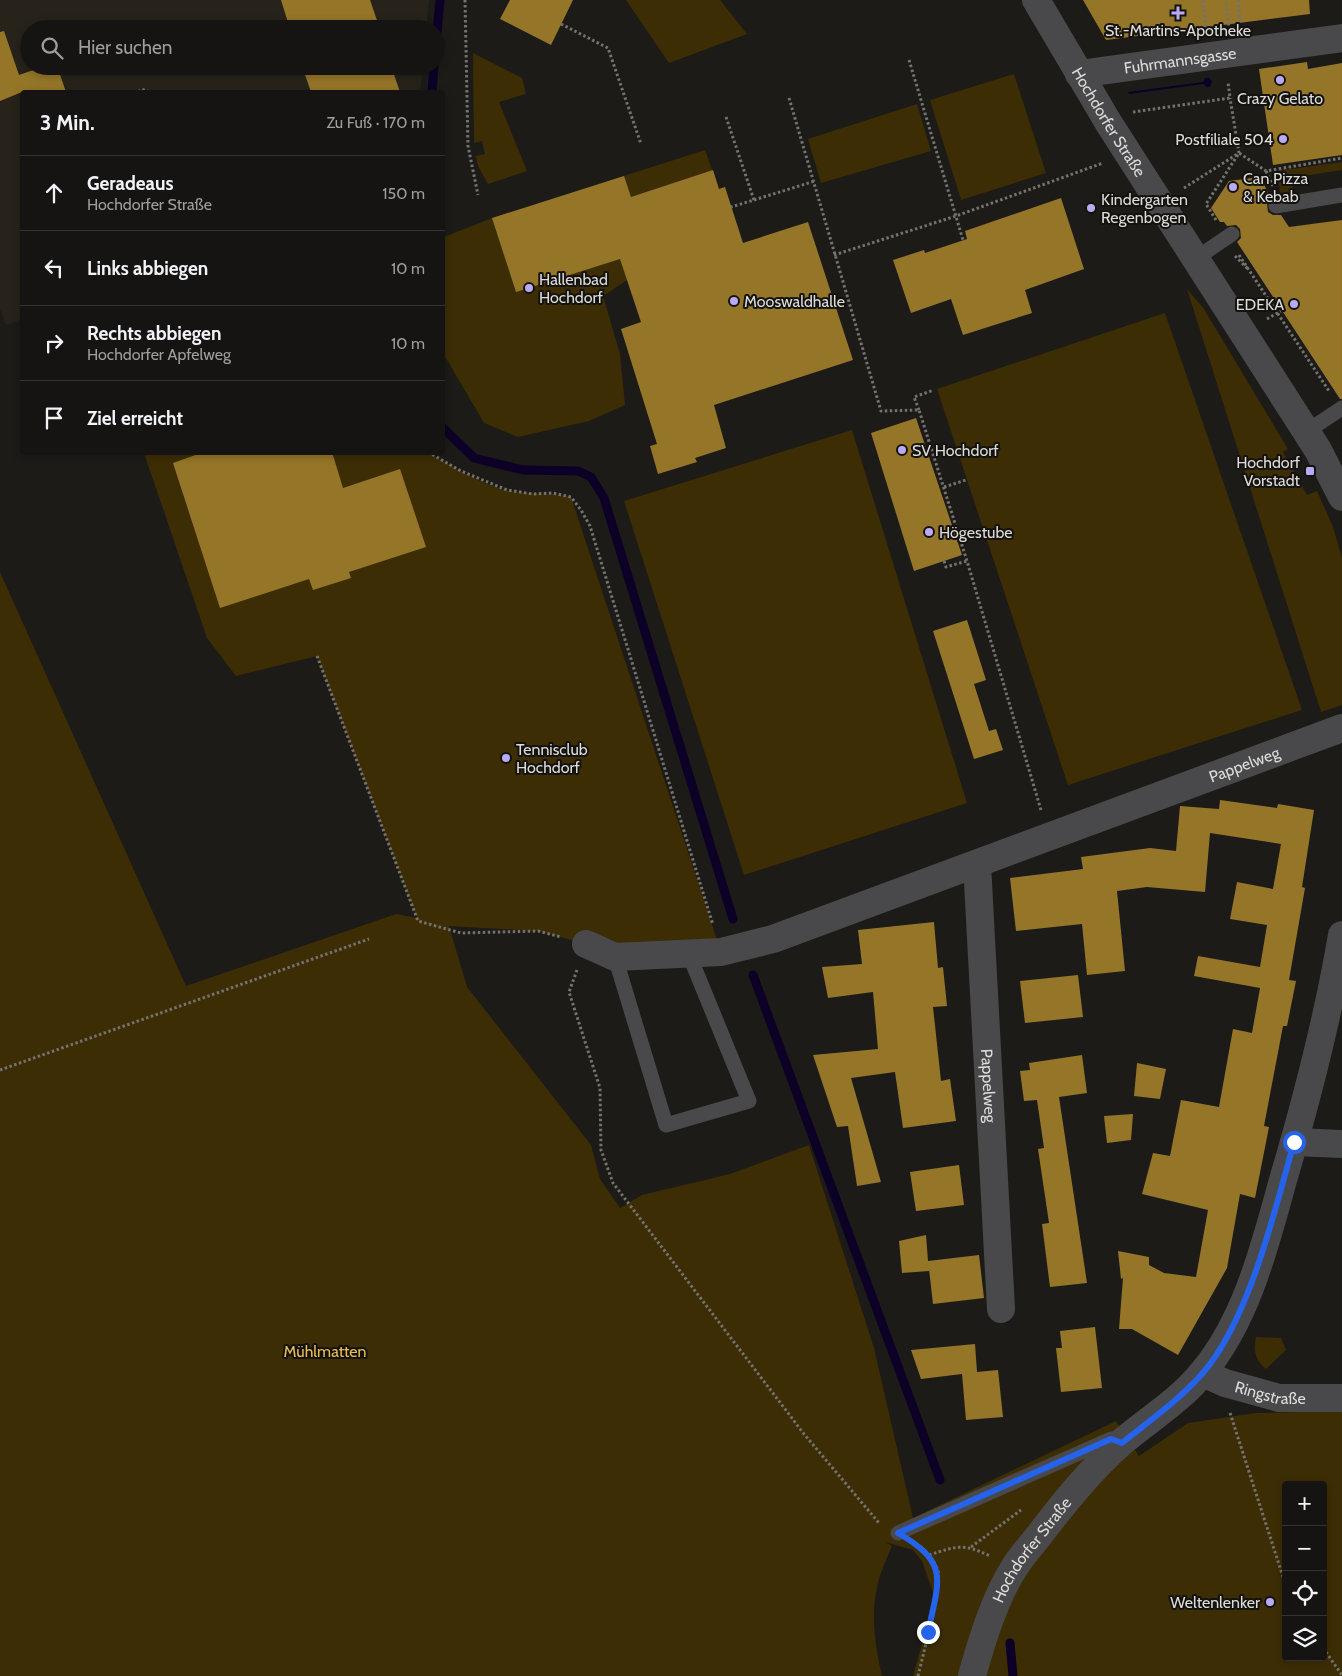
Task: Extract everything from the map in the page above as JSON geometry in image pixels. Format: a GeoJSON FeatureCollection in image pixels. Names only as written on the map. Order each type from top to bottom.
{"type":"FeatureCollection","features":[{"type":"Feature","properties":{"kind":"street","name":"Hochdorfer Straße"},"geometry":{"type":"LineString","coordinates":[[1036,0],[1108,122],[1306,432],[1342,497]]}},
{"type":"Feature","properties":{"kind":"street","name":"Fuhrmannsgasse"},"geometry":{"type":"LineString","coordinates":[[1079,74],[1342,38]]}},
{"type":"Feature","properties":{"kind":"street","name":"Pappelweg"},"geometry":{"type":"LineString","coordinates":[[586,944],[615,957],[688,952],[721,952],[773,939],[1342,728]]}},
{"type":"Feature","properties":{"kind":"street","name":"Pappelweg"},"geometry":{"type":"LineString","coordinates":[[977,864],[1001,1309]]}},
{"type":"Feature","properties":{"kind":"street","name":"Hochdorfer Straße"},"geometry":{"type":"LineString","coordinates":[[972,1676],[988,1626],[1014,1569],[1070,1495],[1122,1443],[1175,1400],[1214,1378],[1223,1343],[1241,1308],[1274,1214],[1328,1013],[1342,935]]}},
{"type":"Feature","properties":{"kind":"street"},"geometry":{"type":"LineString","coordinates":[[1294,1142],[1342,1144]]}},
{"type":"Feature","properties":{"kind":"street","name":"Ringstraße"},"geometry":{"type":"LineString","coordinates":[[1214,1378],[1279,1398],[1342,1398]]}},
{"type":"Feature","properties":{"kind":"lane"},"geometry":{"type":"LineString","coordinates":[[1276,206],[1342,195]]}},
{"type":"Feature","properties":{"kind":"lane"},"geometry":{"type":"LineString","coordinates":[[1196,259],[1232,234]]}},
{"type":"Feature","properties":{"kind":"lane"},"geometry":{"type":"LineString","coordinates":[[1306,432],[1342,408]]}},
{"type":"Feature","properties":{"kind":"lane"},"geometry":{"type":"LineString","coordinates":[[615,957],[666,1125],[749,1101],[688,952]]}},
{"type":"Feature","properties":{"kind":"lane"},"geometry":{"type":"LineString","coordinates":[[898,1533],[1111,1439],[1122,1443]]}},
{"type":"Feature","properties":{"kind":"path"},"geometry":{"type":"LineString","coordinates":[[465,0],[468,146],[478,195]]}},
{"type":"Feature","properties":{"kind":"path"},"geometry":{"type":"LineString","coordinates":[[1203,0],[1206,28]]}},
{"type":"Feature","properties":{"kind":"path"},"geometry":{"type":"LineString","coordinates":[[1238,0],[1240,23]]}},
{"type":"Feature","properties":{"kind":"path"},"geometry":{"type":"LineString","coordinates":[[561,24],[608,48],[641,144]]}},
{"type":"Feature","properties":{"kind":"path"},"geometry":{"type":"LineString","coordinates":[[1219,225],[1206,204],[1239,153],[1225,54]]}},
{"type":"Feature","properties":{"kind":"path"},"geometry":{"type":"LineString","coordinates":[[909,60],[963,240]]}},
{"type":"Feature","properties":{"kind":"path"},"geometry":{"type":"LineString","coordinates":[[789,98],[815,181],[834,255],[881,411],[918,410]]}},
{"type":"Feature","properties":{"kind":"path"},"geometry":{"type":"LineString","coordinates":[[1108,122],[1123,113],[1230,98]]}},
{"type":"Feature","properties":{"kind":"path"},"geometry":{"type":"LineString","coordinates":[[726,117],[754,200]]}},
{"type":"Feature","properties":{"kind":"path"},"geometry":{"type":"LineString","coordinates":[[1239,153],[1266,171],[1342,158]]}},
{"type":"Feature","properties":{"kind":"path"},"geometry":{"type":"LineString","coordinates":[[1160,203],[1239,153]]}},
{"type":"Feature","properties":{"kind":"path"},"geometry":{"type":"LineString","coordinates":[[834,255],[956,216],[1093,166]]}},
{"type":"Feature","properties":{"kind":"path"},"geometry":{"type":"LineString","coordinates":[[731,207],[815,181]]}},
{"type":"Feature","properties":{"kind":"path"},"geometry":{"type":"LineString","coordinates":[[1249,270],[1276,313],[1342,408]]}},
{"type":"Feature","properties":{"kind":"path"},"geometry":{"type":"LineString","coordinates":[[1276,313],[1281,311]]}},
{"type":"Feature","properties":{"kind":"path"},"geometry":{"type":"LineString","coordinates":[[934,390],[914,397],[967,561],[1049,837]]}},
{"type":"Feature","properties":{"kind":"path"},"geometry":{"type":"LineString","coordinates":[[433,455],[461,471],[507,490],[533,494],[553,493],[571,497],[581,510],[590,526],[721,952]]}},
{"type":"Feature","properties":{"kind":"path"},"geometry":{"type":"LineString","coordinates":[[944,487],[966,480]]}},
{"type":"Feature","properties":{"kind":"path"},"geometry":{"type":"LineString","coordinates":[[944,561],[946,567],[967,561]]}},
{"type":"Feature","properties":{"kind":"path"},"geometry":{"type":"LineString","coordinates":[[317,656],[418,921],[461,933],[538,931],[586,944],[569,992],[600,1088],[600,1150],[613,1183],[804,1434],[878,1523],[920,1546],[929,1554],[939,1573],[918,1676]]}},
{"type":"Feature","properties":{"kind":"path"},"geometry":{"type":"LineString","coordinates":[[0,1070],[369,939]]}},
{"type":"Feature","properties":{"kind":"path"},"geometry":{"type":"LineString","coordinates":[[1214,1378],[1232,1424],[1282,1574]]}},
{"type":"Feature","properties":{"kind":"path"},"geometry":{"type":"LineString","coordinates":[[929,1554],[954,1547],[971,1547]]}},
{"type":"Feature","properties":{"kind":"path"},"geometry":{"type":"LineString","coordinates":[[1327,1654],[1342,1675]]}},
{"type":"Feature","properties":{"kind":"shaded area"},"geometry":{"type":"Polygon","coordinates":[[[0,0],[429,0],[427,20],[20,20],[20,75],[422,75],[420,90],[20,90],[20,320],[6,325],[0,309],[0,0]]]}},
{"type":"Feature","properties":{"kind":"shaded area"},"geometry":{"type":"Polygon","coordinates":[[[1205,78],[1209,78],[1212,81],[1210,87],[1203,84],[1129,94],[1128,92],[1203,82],[1205,78]]]}},
{"type":"Feature","properties":{"kind":"green space"},"geometry":{"type":"Polygon","coordinates":[[[626,0],[720,0],[747,34],[669,63],[626,0]]]}},
{"type":"Feature","properties":{"kind":"green space"},"geometry":{"type":"Polygon","coordinates":[[[473,53],[522,78],[526,94],[499,102],[527,171],[488,184],[478,166],[476,156],[485,154],[482,141],[474,143],[473,53]]]}},
{"type":"Feature","properties":{"kind":"green space"},"geometry":{"type":"Polygon","coordinates":[[[1014,74],[1046,173],[961,200],[930,100],[1014,74]]]}},
{"type":"Feature","properties":{"kind":"green space"},"geometry":{"type":"Polygon","coordinates":[[[917,104],[931,151],[821,183],[808,139],[917,104]]]}},
{"type":"Feature","properties":{"kind":"green space","name":"Hallenbad Hochdorf"},"geometry":{"type":"Polygon","coordinates":[[[705,150],[719,189],[725,187],[627,280],[603,296],[620,354],[625,405],[589,421],[518,437],[484,423],[445,356],[445,237],[492,218],[705,150]]]}},
{"type":"Feature","properties":{"kind":"green space"},"geometry":{"type":"Polygon","coordinates":[[[1342,162],[1342,170],[1291,178],[1294,195],[1281,197],[1277,171],[1342,162]]]}},
{"type":"Feature","properties":{"kind":"green space"},"geometry":{"type":"Polygon","coordinates":[[[1187,289],[1204,309],[1288,449],[1283,452],[1307,495],[1317,491],[1333,527],[1342,558],[1342,705],[1321,712],[1187,289]]]}},
{"type":"Feature","properties":{"kind":"green space"},"geometry":{"type":"Polygon","coordinates":[[[1165,313],[1302,710],[1068,785],[937,389],[1165,313]]]}},
{"type":"Feature","properties":{"kind":"green space"},"geometry":{"type":"Polygon","coordinates":[[[852,430],[967,803],[744,875],[624,501],[852,430]]]}},
{"type":"Feature","properties":{"kind":"green space","name":"Mühlmatten"},"geometry":{"type":"Polygon","coordinates":[[[145,455],[432,455],[478,480],[499,488],[518,492],[571,497],[721,952],[586,944],[538,931],[449,926],[467,987],[591,1145],[600,1179],[620,1208],[642,1195],[730,1174],[809,1145],[874,1348],[913,1518],[1116,1421],[1139,1456],[1188,1423],[1256,1413],[1342,1411],[1342,1676],[913,1676],[935,1598],[922,1561],[913,1550],[885,1542],[892,1546],[882,1569],[874,1606],[877,1653],[882,1676],[0,1676],[0,572],[186,986],[396,914],[417,918],[317,656],[236,676],[207,638],[145,455]]]}},
{"type":"Feature","properties":{"kind":"green space"},"geometry":{"type":"Polygon","coordinates":[[[1256,1337],[1281,1338],[1286,1350],[1266,1369],[1259,1362],[1256,1354],[1256,1337]]]}},
{"type":"Feature","properties":{"kind":"building"},"geometry":{"type":"Polygon","coordinates":[[[281,0],[370,0],[377,20],[287,20],[281,0]]]}},
{"type":"Feature","properties":{"kind":"building"},"geometry":{"type":"Polygon","coordinates":[[[510,0],[573,0],[551,45],[500,19],[510,0]]]}},
{"type":"Feature","properties":{"kind":"building"},"geometry":{"type":"Polygon","coordinates":[[[1083,0],[1309,0],[1310,14],[1106,40],[1083,0]]]}},
{"type":"Feature","properties":{"kind":"building"},"geometry":{"type":"Polygon","coordinates":[[[4,31],[19,75],[60,75],[65,90],[20,90],[20,93],[0,101],[0,32],[4,31]]]}},
{"type":"Feature","properties":{"kind":"building"},"geometry":{"type":"Polygon","coordinates":[[[1307,62],[1308,69],[1342,63],[1342,155],[1273,165],[1259,69],[1307,62]]]}},
{"type":"Feature","properties":{"kind":"building"},"geometry":{"type":"Polygon","coordinates":[[[305,75],[394,75],[399,90],[310,90],[305,75]]]}},
{"type":"Feature","properties":{"kind":"building"},"geometry":{"type":"Polygon","coordinates":[[[713,170],[719,189],[725,187],[743,243],[808,222],[853,360],[714,405],[726,448],[695,458],[697,462],[658,474],[650,446],[657,444],[621,329],[641,322],[620,259],[516,292],[492,218],[624,176],[631,197],[713,170]]]}},
{"type":"Feature","properties":{"kind":"building"},"geometry":{"type":"Polygon","coordinates":[[[1260,177],[1271,198],[1267,203],[1268,212],[1273,215],[1281,215],[1289,227],[1342,220],[1342,399],[1340,399],[1237,242],[1241,238],[1240,229],[1236,225],[1227,226],[1224,222],[1220,222],[1211,208],[1229,181],[1260,177]]]}},
{"type":"Feature","properties":{"kind":"building"},"geometry":{"type":"Polygon","coordinates":[[[1061,198],[1084,269],[1025,290],[1032,313],[963,335],[951,299],[911,313],[893,260],[924,250],[925,253],[967,239],[965,231],[1061,198]]]}},
{"type":"Feature","properties":{"kind":"building"},"geometry":{"type":"Polygon","coordinates":[[[916,418],[962,555],[914,571],[871,433],[916,418]]]}},
{"type":"Feature","properties":{"kind":"building"},"geometry":{"type":"Polygon","coordinates":[[[196,455],[333,455],[343,488],[400,469],[426,547],[349,572],[351,578],[313,590],[309,579],[220,608],[173,463],[196,455]]]}},
{"type":"Feature","properties":{"kind":"building"},"geometry":{"type":"Polygon","coordinates":[[[967,620],[986,680],[974,684],[989,731],[996,729],[1003,750],[974,759],[933,631],[967,620]]]}},
{"type":"Feature","properties":{"kind":"building"},"geometry":{"type":"Polygon","coordinates":[[[1220,800],[1277,808],[1278,804],[1314,810],[1302,887],[1305,888],[1289,980],[1296,981],[1287,1026],[1283,1026],[1264,1126],[1269,1127],[1255,1198],[1240,1194],[1227,1268],[1178,1355],[1132,1329],[1119,1329],[1123,1278],[1121,1279],[1118,1251],[1149,1257],[1149,1265],[1164,1273],[1196,1277],[1208,1210],[1142,1194],[1153,1153],[1170,1156],[1181,1100],[1219,1107],[1233,1029],[1252,1033],[1260,988],[1194,976],[1198,956],[1260,967],[1267,925],[1230,919],[1237,882],[1273,889],[1281,844],[1210,833],[1205,892],[1147,887],[1117,891],[1125,971],[1087,975],[1082,924],[1016,931],[1010,878],[1083,869],[1081,857],[1150,848],[1176,851],[1180,806],[1219,809],[1220,800]]]}},
{"type":"Feature","properties":{"kind":"building"},"geometry":{"type":"Polygon","coordinates":[[[934,922],[938,968],[943,967],[947,1006],[933,1007],[941,1081],[950,1079],[956,1121],[903,1128],[895,1072],[851,1078],[881,1182],[857,1186],[848,1126],[837,1127],[813,1055],[878,1049],[873,992],[828,998],[822,967],[862,964],[858,930],[934,922]]]}},
{"type":"Feature","properties":{"kind":"building"},"geometry":{"type":"Polygon","coordinates":[[[1078,975],[1083,1017],[1025,1023],[1020,981],[1078,975]]]}},
{"type":"Feature","properties":{"kind":"building"},"geometry":{"type":"Polygon","coordinates":[[[1082,1055],[1087,1093],[1059,1097],[1087,1283],[1050,1287],[1042,1224],[1049,1223],[1038,1149],[1044,1148],[1037,1100],[1024,1101],[1020,1071],[1030,1070],[1029,1063],[1082,1055]]]}},
{"type":"Feature","properties":{"kind":"building"},"geometry":{"type":"Polygon","coordinates":[[[1137,1063],[1166,1069],[1160,1099],[1134,1096],[1137,1063]]]}},
{"type":"Feature","properties":{"kind":"building"},"geometry":{"type":"Polygon","coordinates":[[[1133,1114],[1131,1140],[1107,1143],[1104,1116],[1133,1114]]]}},
{"type":"Feature","properties":{"kind":"building"},"geometry":{"type":"Polygon","coordinates":[[[959,1165],[964,1205],[916,1211],[910,1172],[959,1165]]]}},
{"type":"Feature","properties":{"kind":"building"},"geometry":{"type":"Polygon","coordinates":[[[926,1235],[928,1261],[979,1255],[984,1298],[933,1304],[929,1269],[929,1271],[902,1273],[899,1241],[926,1235]]]}},
{"type":"Feature","properties":{"kind":"building"},"geometry":{"type":"Polygon","coordinates":[[[1095,1327],[1102,1388],[1061,1392],[1056,1348],[1062,1348],[1060,1331],[1095,1327]]]}},
{"type":"Feature","properties":{"kind":"building"},"geometry":{"type":"Polygon","coordinates":[[[975,1344],[977,1372],[998,1370],[1003,1417],[966,1420],[962,1374],[921,1379],[911,1350],[975,1344]]]}},
{"type":"Feature","properties":{"kind":"waterway"},"geometry":{"type":"LineString","coordinates":[[438,20],[440,0]]}},
{"type":"Feature","properties":{"kind":"waterway"},"geometry":{"type":"LineString","coordinates":[[432,90],[433,75]]}},
{"type":"Feature","properties":{"kind":"waterway"},"geometry":{"type":"LineString","coordinates":[[445,430],[474,458],[523,470],[578,471],[591,477],[604,498],[733,919]]}},
{"type":"Feature","properties":{"kind":"waterway"},"geometry":{"type":"LineString","coordinates":[[753,975],[940,1480]]}},
{"type":"Feature","properties":{"kind":"waterway"},"geometry":{"type":"LineString","coordinates":[[1010,1643],[1013,1676]]}},
{"type":"Feature","properties":{"kind":"place","name":"St.-Martins-Apotheke"},"geometry":{"type":"Point","coordinates":[1178,13]}},
{"type":"Feature","properties":{"kind":"place","name":"Crazy Gelato"},"geometry":{"type":"Point","coordinates":[1280,80]}},
{"type":"Feature","properties":{"kind":"place","name":"Postfiliale 504"},"geometry":{"type":"Point","coordinates":[1283,139]}},
{"type":"Feature","properties":{"kind":"place","name":"Can Pizza & Kebab"},"geometry":{"type":"Point","coordinates":[1233,187]}},
{"type":"Feature","properties":{"kind":"place","name":"Kindergarten Regenbogen"},"geometry":{"type":"Point","coordinates":[1091,208]}},
{"type":"Feature","properties":{"kind":"place","name":"Hallenbad Hochdorf"},"geometry":{"type":"Point","coordinates":[529,288]}},
{"type":"Feature","properties":{"kind":"place","name":"Mooswaldhalle"},"geometry":{"type":"Point","coordinates":[734,301]}},
{"type":"Feature","properties":{"kind":"place","name":"EDEKA"},"geometry":{"type":"Point","coordinates":[1294,304]}},
{"type":"Feature","properties":{"kind":"place","name":"SV Hochdorf"},"geometry":{"type":"Point","coordinates":[902,450]}},
{"type":"Feature","properties":{"kind":"place","name":"Hochdorf Vorstadt"},"geometry":{"type":"Point","coordinates":[1310,471]}},
{"type":"Feature","properties":{"kind":"place","name":"Högestube"},"geometry":{"type":"Point","coordinates":[929,532]}},
{"type":"Feature","properties":{"kind":"place","name":"Tennisclub Hochdorf"},"geometry":{"type":"Point","coordinates":[506,758]}},
{"type":"Feature","properties":{"kind":"place","name":"Weltenlenker"},"geometry":{"type":"Point","coordinates":[1270,1602]}},
{"type":"Feature","properties":{"kind":"route"},"geometry":{"type":"LineString","coordinates":[[928,1632],[939,1573],[929,1554],[920,1546],[898,1533],[1111,1439],[1122,1443],[1175,1400],[1203,1373],[1223,1343],[1241,1308],[1274,1214],[1294,1142]]}}]}
